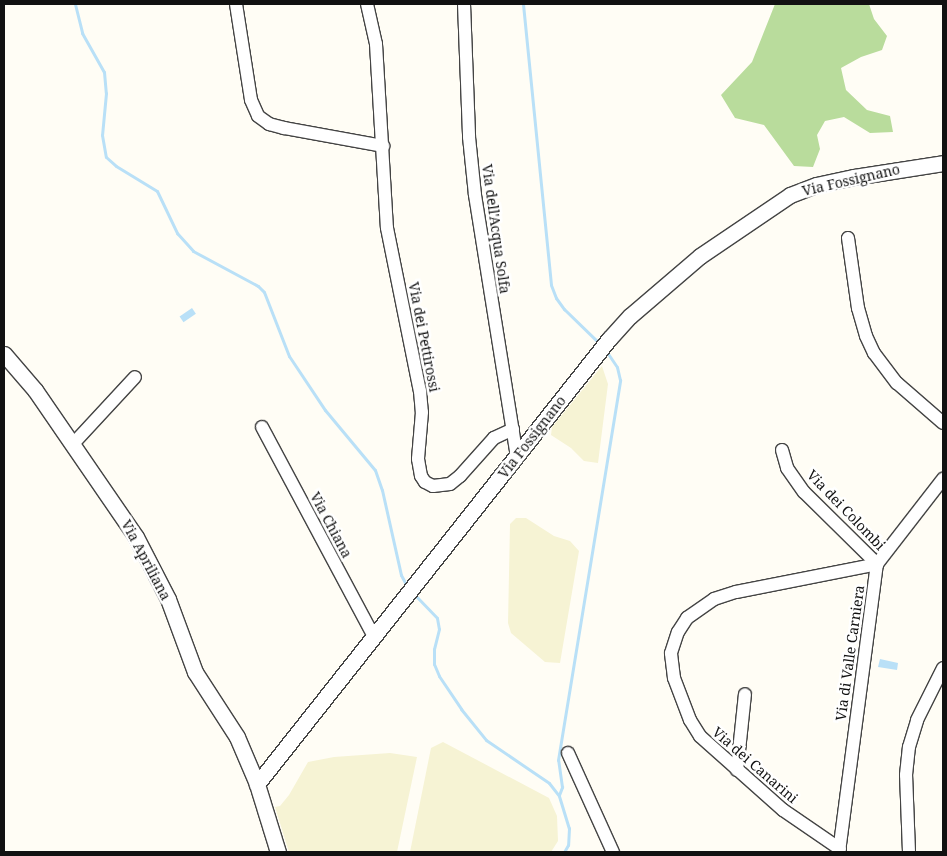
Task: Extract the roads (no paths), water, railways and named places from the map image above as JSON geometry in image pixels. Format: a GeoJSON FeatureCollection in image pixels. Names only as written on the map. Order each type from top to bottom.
{"type":"FeatureCollection","features":[{"type":"Feature","properties":{"kind":"street"},"geometry":{"type":"LineString","coordinates":[[236,4],[250,100],[258,116],[269,124],[284,128],[383,146]]}},
{"type":"Feature","properties":{"kind":"street","name":"Via dei Pettirossi"},"geometry":{"type":"LineString","coordinates":[[367,4],[376,44],[390,246],[420,391],[422,412],[418,464],[421,476],[425,482],[433,486],[450,484],[460,476],[494,438],[513,429]]}},
{"type":"Feature","properties":{"kind":"street","name":"Via dell'Acqua Solfa"},"geometry":{"type":"LineString","coordinates":[[464,4],[469,129],[474,188],[517,456]]}},
{"type":"Feature","properties":{"kind":"street","name":"Via Fossignano"},"geometry":{"type":"LineString","coordinates":[[257,784],[419,582],[609,339],[644,302],[686,266],[790,195],[811,187],[854,177],[943,163]]}},
{"type":"Feature","properties":{"kind":"street"},"geometry":{"type":"LineString","coordinates":[[848,238],[858,308],[864,332],[874,353],[895,381],[943,423]]}},
{"type":"Feature","properties":{"kind":"street","name":"Via Apriliana"},"geometry":{"type":"LineString","coordinates":[[4,354],[30,382],[113,502],[148,559],[168,599],[194,672],[237,737],[257,784]]}},
{"type":"Feature","properties":{"kind":"street"},"geometry":{"type":"LineString","coordinates":[[73,444],[135,377]]}},
{"type":"Feature","properties":{"kind":"street","name":"Via Chiana"},"geometry":{"type":"LineString","coordinates":[[262,427],[374,637]]}},
{"type":"Feature","properties":{"kind":"street","name":"Via dei Colombi"},"geometry":{"type":"LineString","coordinates":[[782,450],[787,468],[804,492],[877,564]]}},
{"type":"Feature","properties":{"kind":"street"},"geometry":{"type":"LineString","coordinates":[[877,564],[943,479]]}},
{"type":"Feature","properties":{"kind":"street","name":"Via dei Canarini"},"geometry":{"type":"LineString","coordinates":[[840,851],[783,810],[696,731],[674,678],[672,652],[678,632],[685,620],[705,604],[730,593],[877,564]]}},
{"type":"Feature","properties":{"kind":"street","name":"Via di Valle Carniera"},"geometry":{"type":"LineString","coordinates":[[840,851],[877,564]]}},
{"type":"Feature","properties":{"kind":"street"},"geometry":{"type":"LineString","coordinates":[[909,852],[906,775],[909,747],[917,720],[943,668]]}},
{"type":"Feature","properties":{"kind":"street"},"geometry":{"type":"LineString","coordinates":[[737,770],[745,694]]}},
{"type":"Feature","properties":{"kind":"street"},"geometry":{"type":"LineString","coordinates":[[568,753],[613,852]]}},
{"type":"Feature","properties":{"kind":"street"},"geometry":{"type":"LineString","coordinates":[[257,784],[278,852]]}},
{"type":"Feature","properties":{"kind":"water"},"geometry":{"type":"Polygon","coordinates":[[[192,308],[196,314],[183,322],[180,316],[192,308]]]}},
{"type":"Feature","properties":{"kind":"water"},"geometry":{"type":"Polygon","coordinates":[[[880,659],[898,663],[897,670],[878,667],[880,659]]]}},
{"type":"Feature","properties":{"kind":"waterway"},"geometry":{"type":"LineString","coordinates":[[75,4],[82,33],[104,72],[106,93],[102,135],[106,157],[116,166],[157,191],[177,233],[193,251],[258,286],[264,292],[289,356],[325,410],[375,470],[382,490],[401,575],[408,588]]}},
{"type":"Feature","properties":{"kind":"waterway"},"geometry":{"type":"LineString","coordinates":[[523,4],[551,285],[556,298],[564,309],[599,343]]}},
{"type":"Feature","properties":{"kind":"waterway"},"geometry":{"type":"LineString","coordinates":[[559,795],[562,787],[558,760],[620,380],[617,367],[605,349]]}},
{"type":"Feature","properties":{"kind":"waterway"},"geometry":{"type":"LineString","coordinates":[[414,594],[437,618],[439,629],[434,649],[434,664],[439,676],[461,709],[486,740],[549,783],[559,796],[569,828],[568,845],[564,852]]}}]}
